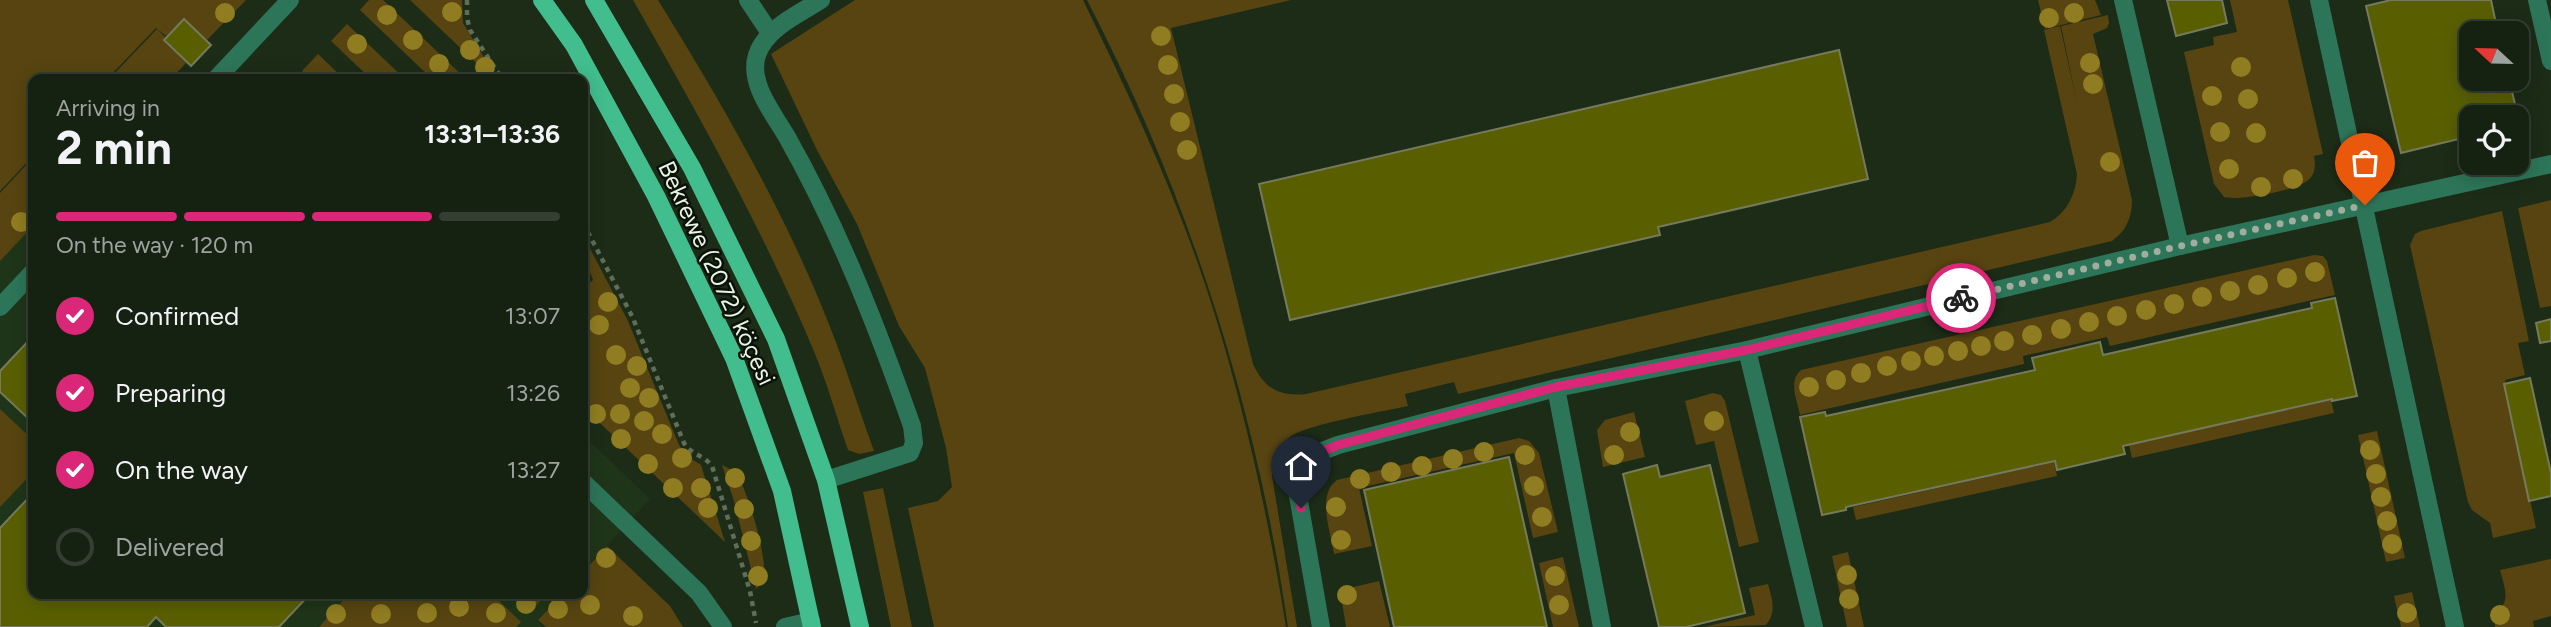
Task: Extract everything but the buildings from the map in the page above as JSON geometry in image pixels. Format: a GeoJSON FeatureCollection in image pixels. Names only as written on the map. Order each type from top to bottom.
{"type":"FeatureCollection","features":[{"type":"Feature","properties":{"kind":"main road","name":"Bekrewe (2072) köçesi"},"geometry":{"type":"LineString","coordinates":[[542,0],[574,45],[650,184],[734,358],[782,491],[811,624]]}},
{"type":"Feature","properties":{"kind":"main road","name":"Bekrewe (2072) köçesi"},"geometry":{"type":"LineString","coordinates":[[594,0],[692,169],[776,339],[826,480],[854,591],[860,627]]}},
{"type":"Feature","properties":{"kind":"lane"},"geometry":{"type":"LineString","coordinates":[[221,74],[290,0]]}},
{"type":"Feature","properties":{"kind":"lane"},"geometry":{"type":"LineString","coordinates":[[748,0],[770,33]]}},
{"type":"Feature","properties":{"kind":"lane"},"geometry":{"type":"LineString","coordinates":[[821,0],[770,33],[757,55],[756,83],[800,160],[873,318],[912,426],[914,443],[910,453],[826,480]]}},
{"type":"Feature","properties":{"kind":"lane"},"geometry":{"type":"LineString","coordinates":[[2123,0],[2180,246]]}},
{"type":"Feature","properties":{"kind":"lane"},"geometry":{"type":"LineString","coordinates":[[2319,0],[2455,627]]}},
{"type":"Feature","properties":{"kind":"lane"},"geometry":{"type":"LineString","coordinates":[[2537,0],[2551,61]]}},
{"type":"Feature","properties":{"kind":"lane"},"geometry":{"type":"LineString","coordinates":[[1321,627],[1297,490],[1298,475],[1306,461],[1338,445],[1556,387],[1747,350],[2180,246],[2551,164]]}},
{"type":"Feature","properties":{"kind":"lane"},"geometry":{"type":"LineString","coordinates":[[0,307],[28,277]]}},
{"type":"Feature","properties":{"kind":"lane"},"geometry":{"type":"LineString","coordinates":[[1747,350],[1814,627]]}},
{"type":"Feature","properties":{"kind":"lane"},"geometry":{"type":"LineString","coordinates":[[1556,387],[1602,627]]}},
{"type":"Feature","properties":{"kind":"lane"},"geometry":{"type":"LineString","coordinates":[[588,487],[699,593],[723,627]]}},
{"type":"Feature","properties":{"kind":"lane"},"geometry":{"type":"LineString","coordinates":[[785,627],[811,624]]}},
{"type":"Feature","properties":{"kind":"path"},"geometry":{"type":"LineString","coordinates":[[467,0],[470,30],[499,74]]}},
{"type":"Feature","properties":{"kind":"path"},"geometry":{"type":"LineString","coordinates":[[588,233],[642,339],[684,443],[689,452],[712,466],[750,591],[757,627]]}},
{"type":"Feature","properties":{"kind":"shaded area"},"geometry":{"type":"Polygon","coordinates":[[[0,0],[246,0],[207,40],[184,19],[166,36],[156,28],[112,74],[28,74],[28,161],[0,191],[0,0]]]}},
{"type":"Feature","properties":{"kind":"shaded area"},"geometry":{"type":"Polygon","coordinates":[[[369,0],[383,0],[461,74],[427,74],[360,10],[369,0]]]}},
{"type":"Feature","properties":{"kind":"shaded area"},"geometry":{"type":"Polygon","coordinates":[[[410,0],[462,0],[463,23],[494,74],[488,74],[410,0]]]}},
{"type":"Feature","properties":{"kind":"shaded area"},"geometry":{"type":"Polygon","coordinates":[[[633,0],[658,0],[756,168],[819,300],[874,451],[859,454],[848,450],[818,361],[751,215],[633,0]]]}},
{"type":"Feature","properties":{"kind":"shaded area"},"geometry":{"type":"Polygon","coordinates":[[[855,0],[1083,0],[1171,193],[1214,312],[1256,468],[1286,627],[934,627],[908,508],[938,501],[952,487],[946,448],[925,368],[899,326],[857,224],[817,150],[771,54],[855,0]]]}},
{"type":"Feature","properties":{"kind":"shaded area"},"geometry":{"type":"Polygon","coordinates":[[[1087,0],[1291,0],[1171,28],[1253,364],[1267,385],[1288,394],[1306,394],[2050,222],[2070,202],[2077,174],[2044,30],[2060,26],[2078,107],[2061,26],[2108,15],[2107,28],[2093,34],[2132,200],[2131,213],[2127,224],[2112,241],[1458,394],[1454,382],[1405,394],[1408,406],[1298,432],[1279,450],[1272,476],[1297,627],[1288,627],[1258,464],[1214,305],[1157,151],[1087,0]]]}},
{"type":"Feature","properties":{"kind":"shaded area"},"geometry":{"type":"Polygon","coordinates":[[[2038,0],[2095,0],[2101,15],[2045,29],[2038,0]]]}},
{"type":"Feature","properties":{"kind":"shaded area"},"geometry":{"type":"Polygon","coordinates":[[[2230,0],[2288,0],[2323,154],[2314,156],[2313,173],[2310,179],[2300,185],[2279,192],[2242,198],[2224,197],[2214,184],[2184,52],[2214,45],[2213,37],[2237,32],[2230,0]]]}},
{"type":"Feature","properties":{"kind":"shaded area"},"geometry":{"type":"Polygon","coordinates":[[[347,24],[400,74],[366,74],[331,41],[347,24]]]}},
{"type":"Feature","properties":{"kind":"shaded area"},"geometry":{"type":"Polygon","coordinates":[[[157,29],[165,37],[163,40],[186,63],[176,74],[114,74],[157,29]]]}},
{"type":"Feature","properties":{"kind":"shaded area"},"geometry":{"type":"Polygon","coordinates":[[[318,54],[339,74],[305,74],[302,71],[318,54]]]}},
{"type":"Feature","properties":{"kind":"shaded area"},"geometry":{"type":"Polygon","coordinates":[[[28,162],[28,599],[556,599],[537,620],[543,627],[0,627],[0,192],[28,162]]]}},
{"type":"Feature","properties":{"kind":"shaded area"},"geometry":{"type":"Polygon","coordinates":[[[28,163],[28,231],[0,261],[0,193],[28,163]]]}},
{"type":"Feature","properties":{"kind":"shaded area"},"geometry":{"type":"Polygon","coordinates":[[[2551,200],[2551,306],[2540,308],[2518,208],[2551,200]]]}},
{"type":"Feature","properties":{"kind":"shaded area"},"geometry":{"type":"Polygon","coordinates":[[[2502,211],[2529,341],[2518,343],[2525,375],[2505,380],[2536,528],[2493,538],[2490,523],[2472,510],[2468,502],[2410,245],[2415,234],[2421,231],[2502,211]]]}},
{"type":"Feature","properties":{"kind":"shaded area"},"geometry":{"type":"Polygon","coordinates":[[[588,245],[628,321],[679,445],[687,456],[701,465],[725,542],[588,412],[588,284],[593,280],[588,267],[588,245]]]}},
{"type":"Feature","properties":{"kind":"shaded area"},"geometry":{"type":"Polygon","coordinates":[[[2314,255],[2323,256],[2327,261],[2335,295],[2110,346],[2107,337],[2023,356],[2024,364],[1800,415],[1794,385],[1801,370],[2314,255]]]}},
{"type":"Feature","properties":{"kind":"shaded area"},"geometry":{"type":"Polygon","coordinates":[[[1713,393],[1721,395],[1725,401],[1759,542],[1739,547],[1714,441],[1696,445],[1685,401],[1713,393]]]}},
{"type":"Feature","properties":{"kind":"shaded area"},"geometry":{"type":"Polygon","coordinates":[[[2331,400],[2334,413],[2132,458],[2129,445],[2331,400]]]}},
{"type":"Feature","properties":{"kind":"shaded area"},"geometry":{"type":"Polygon","coordinates":[[[0,409],[28,435],[28,477],[0,507],[0,409]]]}},
{"type":"Feature","properties":{"kind":"shaded area"},"geometry":{"type":"Polygon","coordinates":[[[1634,412],[1645,457],[1603,467],[1597,430],[1605,420],[1634,412]]]}},
{"type":"Feature","properties":{"kind":"shaded area"},"geometry":{"type":"Polygon","coordinates":[[[2377,431],[2405,558],[2386,562],[2358,435],[2377,431]]]}},
{"type":"Feature","properties":{"kind":"shaded area"},"geometry":{"type":"Polygon","coordinates":[[[1519,438],[1529,441],[1539,453],[1558,532],[1533,538],[1514,453],[1359,488],[1372,546],[1334,554],[1326,504],[1327,495],[1337,480],[1519,438]]]}},
{"type":"Feature","properties":{"kind":"shaded area"},"geometry":{"type":"Polygon","coordinates":[[[588,440],[650,499],[588,566],[588,440]]]}},
{"type":"Feature","properties":{"kind":"shaded area"},"geometry":{"type":"Polygon","coordinates":[[[2054,462],[2057,476],[1856,520],[1853,507],[2054,462]]]}},
{"type":"Feature","properties":{"kind":"shaded area"},"geometry":{"type":"Polygon","coordinates":[[[722,465],[736,472],[756,525],[763,557],[764,581],[756,589],[734,501],[722,465]]]}},
{"type":"Feature","properties":{"kind":"shaded area"},"geometry":{"type":"Polygon","coordinates":[[[883,488],[912,627],[891,627],[863,492],[883,488]]]}},
{"type":"Feature","properties":{"kind":"shaded area"},"geometry":{"type":"Polygon","coordinates":[[[607,546],[670,606],[683,627],[546,627],[538,620],[557,599],[588,599],[588,567],[607,546]]]}},
{"type":"Feature","properties":{"kind":"shaded area"},"geometry":{"type":"Polygon","coordinates":[[[1848,552],[1864,627],[1847,627],[1832,556],[1848,552]]]}},
{"type":"Feature","properties":{"kind":"shaded area"},"geometry":{"type":"Polygon","coordinates":[[[1563,557],[1579,627],[1553,627],[1539,563],[1563,557]]]}},
{"type":"Feature","properties":{"kind":"shaded area"},"geometry":{"type":"Polygon","coordinates":[[[2551,559],[2551,616],[2533,621],[2534,627],[2495,627],[2505,596],[2500,570],[2551,559]]]}},
{"type":"Feature","properties":{"kind":"shaded area"},"geometry":{"type":"Polygon","coordinates":[[[1379,581],[1390,627],[1346,627],[1340,590],[1379,581]]]}},
{"type":"Feature","properties":{"kind":"shaded area"},"geometry":{"type":"Polygon","coordinates":[[[1768,584],[1773,610],[1766,625],[1704,627],[1755,615],[1749,588],[1768,584]]]}},
{"type":"Feature","properties":{"kind":"shaded area"},"geometry":{"type":"Polygon","coordinates":[[[2412,592],[2420,627],[2401,627],[2394,596],[2412,592]]]}},
{"type":"Feature","properties":{"kind":"shaded area"},"geometry":{"type":"Polygon","coordinates":[[[345,599],[497,599],[521,622],[516,627],[319,627],[345,599]]]}},
{"type":"Feature","properties":{"kind":"shaded area"},"geometry":{"type":"Polygon","coordinates":[[[515,599],[542,599],[529,613],[515,599]]]}},
{"type":"Feature","properties":{"kind":"way so far"},"geometry":{"type":"LineString","coordinates":[[1961,298],[2365,205]]}},
{"type":"Feature","properties":{"kind":"route"},"geometry":{"type":"LineString","coordinates":[[1301,508],[1297,490],[1298,475],[1306,461],[1338,445],[1556,387],[1747,350],[1961,298]]}}]}
